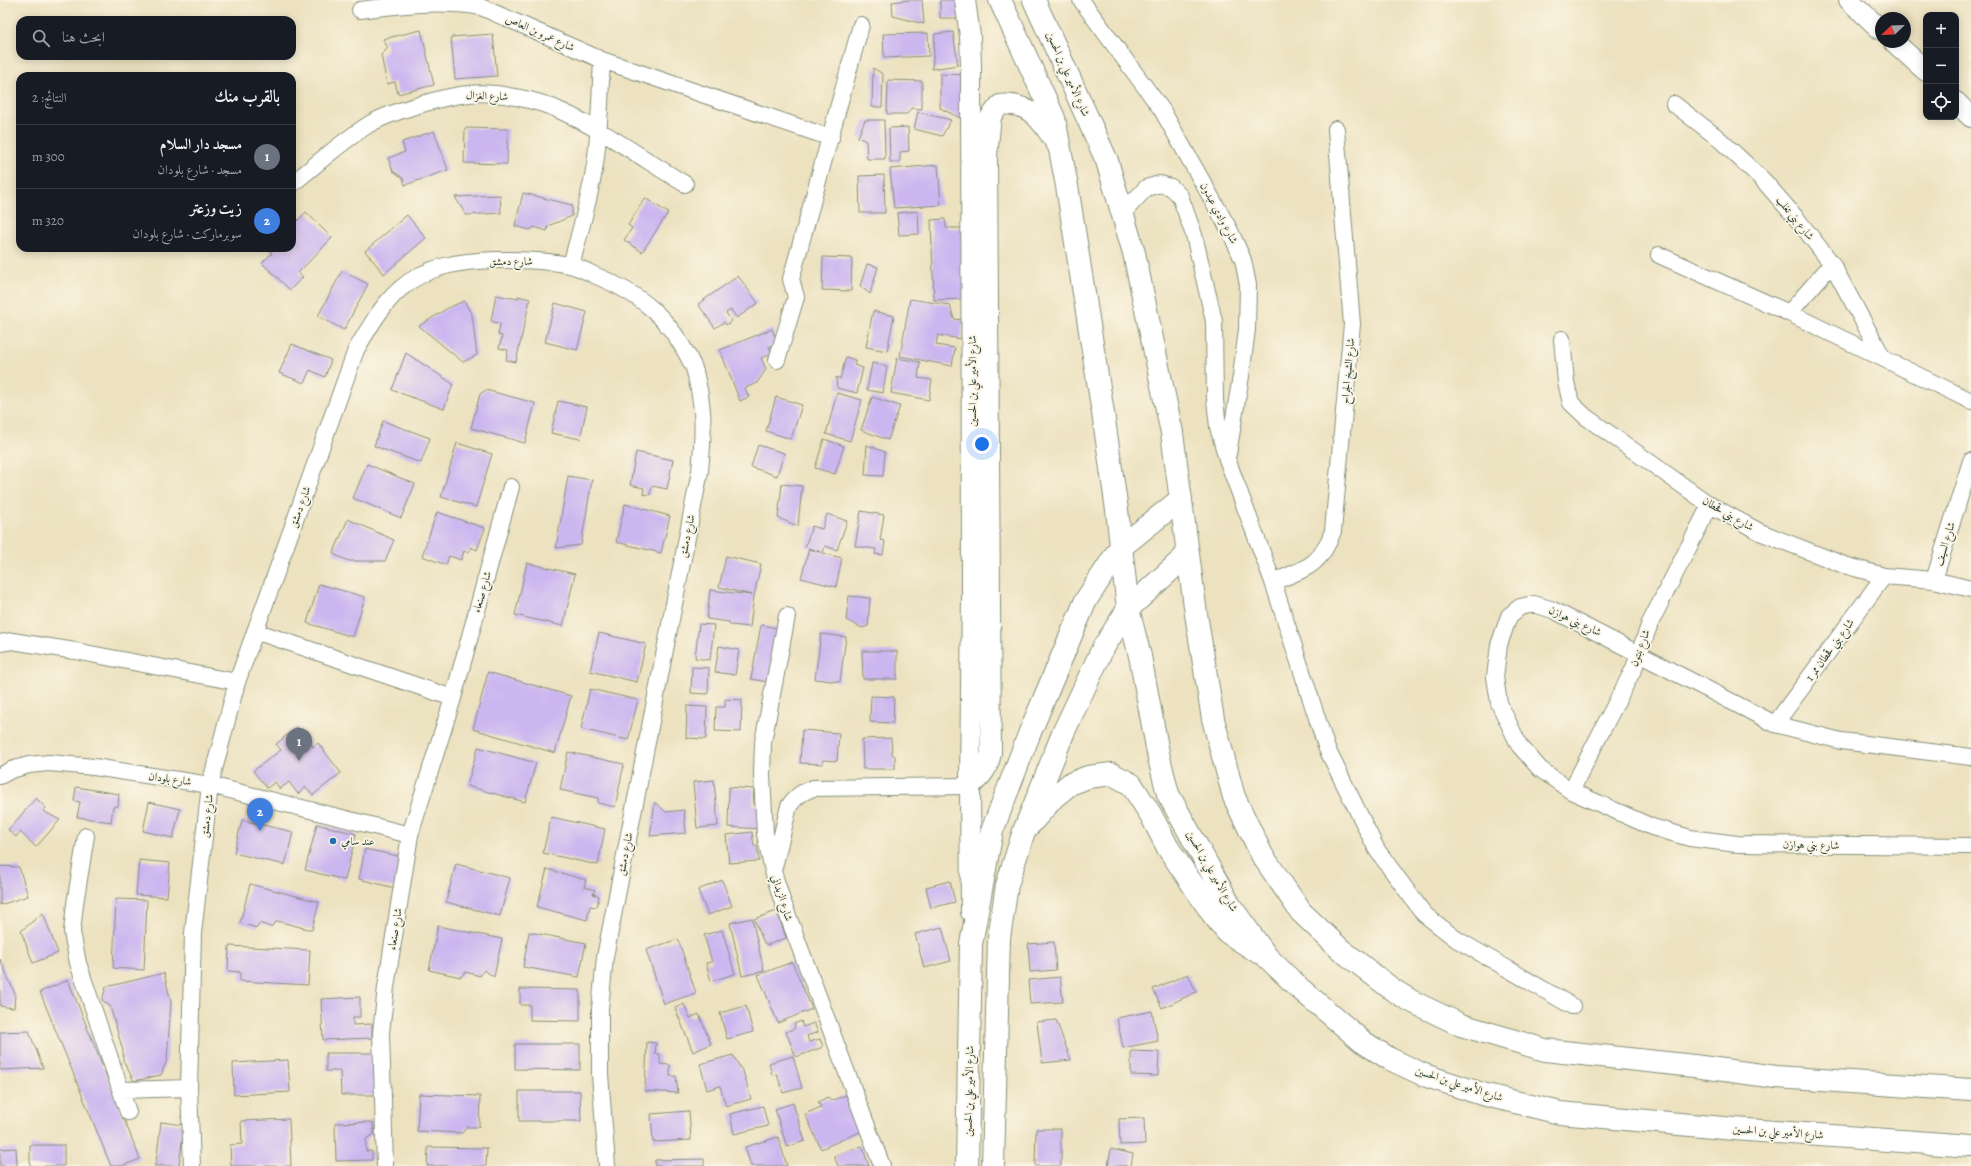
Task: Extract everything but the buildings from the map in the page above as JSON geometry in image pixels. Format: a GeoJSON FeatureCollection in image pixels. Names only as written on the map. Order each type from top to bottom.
{"type":"FeatureCollection","features":[{"type":"Feature","properties":{"kind":"main road","name":"شارع الأمير علي بن الحسين"},"geometry":{"type":"LineString","coordinates":[[1000,0],[1054,118],[1067,186],[1103,413],[1117,510],[1120,548],[1128,609],[1140,656],[1159,758],[1168,794],[1231,907],[1267,957],[1298,987],[1363,1042],[1390,1059],[1424,1075],[1482,1094],[1560,1113],[1734,1129],[1971,1146]]}},
{"type":"Feature","properties":{"kind":"main road","name":"شارع الأمير علي بن الحسين"},"geometry":{"type":"LineString","coordinates":[[1034,0],[1107,161],[1134,253],[1172,433],[1197,622],[1213,719],[1234,797],[1262,856],[1301,912],[1340,949],[1393,990],[1411,1001],[1461,1025],[1545,1050],[1694,1066],[1776,1077],[1971,1090]]}},
{"type":"Feature","properties":{"kind":"main road","name":"شارع الأمير علي بن الحسين"},"geometry":{"type":"LineString","coordinates":[[967,1166],[971,944],[992,831],[1030,732],[1071,632],[1086,600],[1120,548],[1181,499]]}},
{"type":"Feature","properties":{"kind":"main road"},"geometry":{"type":"LineString","coordinates":[[993,1166],[999,938],[1008,885],[1024,831],[1084,685],[1103,648],[1128,609],[1188,554]]}},
{"type":"Feature","properties":{"kind":"main road"},"geometry":{"type":"LineString","coordinates":[[1024,831],[1054,797],[1070,784],[1088,777],[1112,774],[1131,784],[1188,879],[1227,932],[1267,957]]}},
{"type":"Feature","properties":{"kind":"street","name":"شارع الأمير علي بن الحسين"},"geometry":{"type":"LineString","coordinates":[[965,0],[970,36],[971,65],[971,944]]}},
{"type":"Feature","properties":{"kind":"street","name":"شارع وادي عبدون"},"geometry":{"type":"LineString","coordinates":[[1081,0],[1162,110],[1230,231],[1243,260],[1248,285],[1247,329],[1241,376],[1227,459]]}},
{"type":"Feature","properties":{"kind":"street"},"geometry":{"type":"LineString","coordinates":[[1849,0],[1875,24]]}},
{"type":"Feature","properties":{"kind":"street","name":"شارع عمرو بن العاص"},"geometry":{"type":"LineString","coordinates":[[360,10],[422,3],[463,3],[480,7],[602,60],[831,138]]}},
{"type":"Feature","properties":{"kind":"street"},"geometry":{"type":"LineString","coordinates":[[777,360],[796,297],[791,279],[861,25]]}},
{"type":"Feature","properties":{"kind":"street"},"geometry":{"type":"LineString","coordinates":[[1901,48],[1923,68]]}},
{"type":"Feature","properties":{"kind":"street"},"geometry":{"type":"LineString","coordinates":[[571,265],[588,202],[599,131],[602,60]]}},
{"type":"Feature","properties":{"kind":"street","name":"شارع الغزال"},"geometry":{"type":"LineString","coordinates":[[296,181],[338,146],[369,124],[404,110],[437,100],[469,94],[509,96],[536,102],[562,111],[599,131],[685,184]]}},
{"type":"Feature","properties":{"kind":"street","name":"شارع الأمير علي بن الحسين"},"geometry":{"type":"LineString","coordinates":[[970,786],[983,776],[987,769],[991,753],[987,156],[991,116],[1000,105],[1010,104],[1028,110],[1041,120],[1060,150]]}},
{"type":"Feature","properties":{"kind":"street","name":"شارع بني تغلب"},"geometry":{"type":"LineString","coordinates":[[1674,104],[1718,138],[1763,180],[1832,264],[1883,358]]}},
{"type":"Feature","properties":{"kind":"street"},"geometry":{"type":"LineString","coordinates":[[1959,105],[1971,117]]}},
{"type":"Feature","properties":{"kind":"street","name":"شارع الشيخ الجراح"},"geometry":{"type":"LineString","coordinates":[[1273,582],[1308,567],[1320,558],[1327,548],[1333,531],[1352,324],[1336,129]]}},
{"type":"Feature","properties":{"kind":"street"},"geometry":{"type":"LineString","coordinates":[[1180,196],[1200,177]]}},
{"type":"Feature","properties":{"kind":"street"},"geometry":{"type":"LineString","coordinates":[[1122,214],[1146,188],[1160,184],[1171,187],[1180,196],[1194,235],[1214,321],[1214,400],[1218,427],[1227,459],[1273,582],[1327,749],[1377,850],[1399,882],[1424,914],[1456,939],[1572,1006]]}},
{"type":"Feature","properties":{"kind":"street"},"geometry":{"type":"LineString","coordinates":[[1659,255],[1789,313],[1971,401]]}},
{"type":"Feature","properties":{"kind":"street","name":"شارع دمشق"},"geometry":{"type":"LineString","coordinates":[[192,1166],[189,1088],[193,933],[210,785],[237,682],[356,350],[375,317],[400,288],[431,270],[449,264],[474,261],[535,260],[571,265],[614,283],[640,298],[657,312],[673,330],[693,365],[702,400],[703,432],[700,471],[605,957],[600,1009],[600,1074],[607,1166]]}},
{"type":"Feature","properties":{"kind":"street"},"geometry":{"type":"LineString","coordinates":[[1789,313],[1832,264]]}},
{"type":"Feature","properties":{"kind":"street","name":"شارع بني قحطان"},"geometry":{"type":"LineString","coordinates":[[1562,339],[1566,382],[1571,403],[1586,417],[1710,505],[1760,532],[1844,565],[1884,576],[1934,580],[1971,589]]}},
{"type":"Feature","properties":{"kind":"street","name":"شارع السيف"},"geometry":{"type":"LineString","coordinates":[[1934,580],[1971,461]]}},
{"type":"Feature","properties":{"kind":"street","name":"شارع صنعاء"},"geometry":{"type":"LineString","coordinates":[[385,1166],[381,1033],[386,987],[410,835],[453,698],[512,487]]}},
{"type":"Feature","properties":{"kind":"street","name":"شارع نبتون"},"geometry":{"type":"LineString","coordinates":[[1571,791],[1634,668],[1650,623],[1710,505]]}},
{"type":"Feature","properties":{"kind":"street","name":"شارع بني قحطان ممر 1"},"geometry":{"type":"LineString","coordinates":[[1775,724],[1884,576]]}},
{"type":"Feature","properties":{"kind":"street","name":"شارع بني هوازن"},"geometry":{"type":"LineString","coordinates":[[1971,757],[1840,741],[1775,724],[1553,610],[1534,604],[1520,607],[1509,616],[1499,645],[1495,677],[1499,703],[1518,745],[1540,769],[1571,791],[1652,827],[1698,839],[1737,844],[1971,846]]}},
{"type":"Feature","properties":{"kind":"street","name":"شارع الزبداني"},"geometry":{"type":"LineString","coordinates":[[787,616],[763,742],[762,774],[765,834],[773,871],[805,963],[882,1166]]}},
{"type":"Feature","properties":{"kind":"street"},"geometry":{"type":"LineString","coordinates":[[255,631],[453,698]]}},
{"type":"Feature","properties":{"kind":"street"},"geometry":{"type":"LineString","coordinates":[[0,643],[12,641],[75,651],[237,682]]}},
{"type":"Feature","properties":{"kind":"street","name":"شارع بلودان"},"geometry":{"type":"LineString","coordinates":[[0,776],[11,770],[29,765],[49,763],[94,767],[210,785],[410,835]]}},
{"type":"Feature","properties":{"kind":"street"},"geometry":{"type":"LineString","coordinates":[[773,871],[790,806],[795,797],[802,792],[813,788],[970,786]]}},
{"type":"Feature","properties":{"kind":"street"},"geometry":{"type":"LineString","coordinates":[[86,836],[72,932],[78,963],[128,1112]]}},
{"type":"Feature","properties":{"kind":"street"},"geometry":{"type":"LineString","coordinates":[[120,1090],[189,1088]]}},
{"type":"Feature","properties":{"kind":"place","name":"مسجد دار السلام"},"geometry":{"type":"Point","coordinates":[299,761]}},
{"type":"Feature","properties":{"kind":"place","name":"زيت وزعتر"},"geometry":{"type":"Point","coordinates":[260,831]}},
{"type":"Feature","properties":{"kind":"place","name":"عند سامي"},"geometry":{"type":"Point","coordinates":[333,841]}}]}
